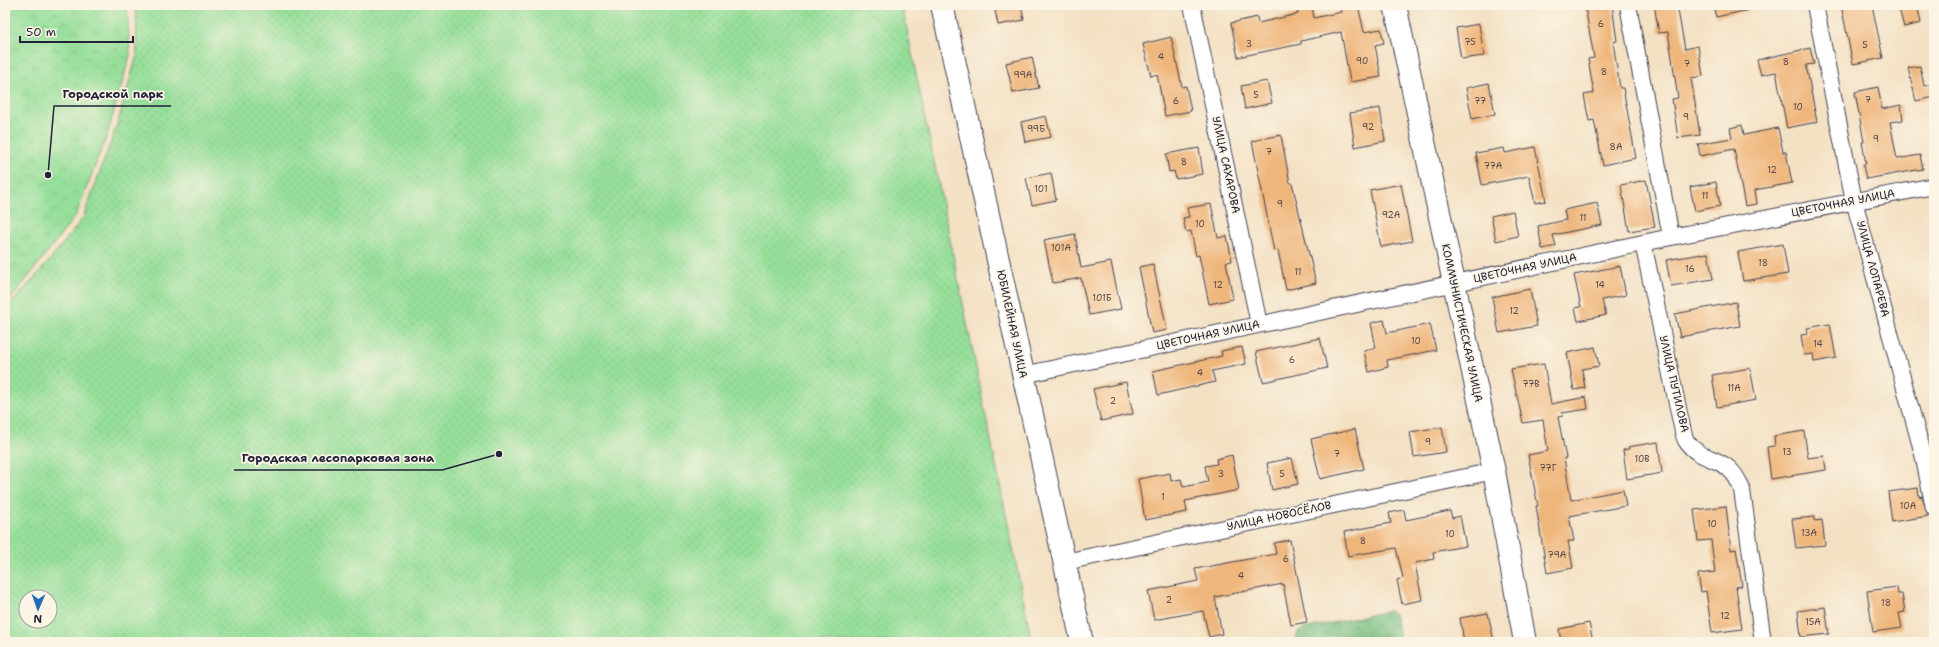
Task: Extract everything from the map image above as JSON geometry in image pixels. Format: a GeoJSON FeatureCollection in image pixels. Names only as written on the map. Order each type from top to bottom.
{"type":"FeatureCollection","features":[{"type":"Feature","properties":{"kind":"street","name":"ЮБИЛЕЙНАЯ УЛИЦА"},"geometry":{"type":"LineString","coordinates":[[942,5],[1082,642]]}},
{"type":"Feature","properties":{"kind":"street","name":"УЛИЦА САХАРОВА"},"geometry":{"type":"LineString","coordinates":[[1192,5],[1259,324]]}},
{"type":"Feature","properties":{"kind":"street","name":"КОММУНИСТИЧЕСКАЯ УЛИЦА"},"geometry":{"type":"LineString","coordinates":[[1395,5],[1494,471],[1525,642]]}},
{"type":"Feature","properties":{"kind":"street"},"geometry":{"type":"LineString","coordinates":[[1628,5],[1671,237]]}},
{"type":"Feature","properties":{"kind":"street","name":"УЛИЦА ЛОПАРЕВА"},"geometry":{"type":"LineString","coordinates":[[1815,5],[1854,201],[1923,454],[1934,508]]}},
{"type":"Feature","properties":{"kind":"street","name":"ЦВЕТОЧНАЯ УЛИЦА"},"geometry":{"type":"LineString","coordinates":[[1023,375],[1671,237],[1934,186]]}},
{"type":"Feature","properties":{"kind":"street","name":"УЛИЦА ПУТИЛОВА"},"geometry":{"type":"LineString","coordinates":[[1643,243],[1686,441],[1694,449],[1726,465],[1738,477],[1742,490],[1763,642]]}},
{"type":"Feature","properties":{"kind":"street","name":"УЛИЦА НОВОСЁЛОВ"},"geometry":{"type":"LineString","coordinates":[[1065,562],[1494,471]]}},
{"type":"Feature","properties":{"kind":"green space"},"geometry":{"type":"Polygon","coordinates":[[[5,5],[127,5],[130,55],[107,135],[76,215],[5,307],[5,5]]]}},
{"type":"Feature","properties":{"kind":"green space"},"geometry":{"type":"Polygon","coordinates":[[[136,5],[902,5],[1032,642],[5,642],[5,311],[51,259],[83,218],[117,125],[137,55],[136,5]]]}},
{"type":"Feature","properties":{"kind":"green space"},"geometry":{"type":"Polygon","coordinates":[[[1389,611],[1394,614],[1401,642],[1295,642],[1298,632],[1303,629],[1389,611]]]}},
{"type":"Feature","properties":{"kind":"building"},"geometry":{"type":"Polygon","coordinates":[[[994,5],[1021,5],[1024,20],[998,25],[994,5]]]}},
{"type":"Feature","properties":{"kind":"building"},"geometry":{"type":"Polygon","coordinates":[[[1296,5],[1312,5],[1314,18],[1341,12],[1339,5],[1358,5],[1364,32],[1381,29],[1384,43],[1375,45],[1381,77],[1350,82],[1341,32],[1301,41],[1301,44],[1238,57],[1231,23],[1257,17],[1258,23],[1298,14],[1296,5]]]}},
{"type":"Feature","properties":{"kind":"building"},"geometry":{"type":"Polygon","coordinates":[[[1612,5],[1617,41],[1613,42],[1620,88],[1623,88],[1636,158],[1603,165],[1594,120],[1589,121],[1584,95],[1594,93],[1588,59],[1594,58],[1585,6],[1612,5]]]}},
{"type":"Feature","properties":{"kind":"building"},"geometry":{"type":"Polygon","coordinates":[[[1654,5],[1677,5],[1685,49],[1698,46],[1703,76],[1691,78],[1700,135],[1678,138],[1672,99],[1678,98],[1668,32],[1659,33],[1654,5]]]}},
{"type":"Feature","properties":{"kind":"building"},"geometry":{"type":"Polygon","coordinates":[[[1713,5],[1748,5],[1749,10],[1716,17],[1713,5]]]}},
{"type":"Feature","properties":{"kind":"building"},"geometry":{"type":"Polygon","coordinates":[[[1841,5],[1872,5],[1883,58],[1853,64],[1841,5]]]}},
{"type":"Feature","properties":{"kind":"building"},"geometry":{"type":"Polygon","coordinates":[[[1898,5],[1917,5],[1921,23],[1904,27],[1898,5]]]}},
{"type":"Feature","properties":{"kind":"building"},"geometry":{"type":"Polygon","coordinates":[[[1479,24],[1484,56],[1461,59],[1456,28],[1479,24]]]}},
{"type":"Feature","properties":{"kind":"building"},"geometry":{"type":"Polygon","coordinates":[[[1171,37],[1182,87],[1186,86],[1191,111],[1165,116],[1157,74],[1151,76],[1143,44],[1171,37]]]}},
{"type":"Feature","properties":{"kind":"building"},"geometry":{"type":"Polygon","coordinates":[[[1810,48],[1814,64],[1806,65],[1817,122],[1787,128],[1776,72],[1761,75],[1757,60],[1810,48]]]}},
{"type":"Feature","properties":{"kind":"building"},"geometry":{"type":"Polygon","coordinates":[[[1032,57],[1039,88],[1013,93],[1006,63],[1032,57]]]}},
{"type":"Feature","properties":{"kind":"building"},"geometry":{"type":"Polygon","coordinates":[[[1920,66],[1924,86],[1934,84],[1934,97],[1916,101],[1908,68],[1920,66]]]}},
{"type":"Feature","properties":{"kind":"building"},"geometry":{"type":"Polygon","coordinates":[[[1267,81],[1272,103],[1245,109],[1241,86],[1267,81]]]}},
{"type":"Feature","properties":{"kind":"building"},"geometry":{"type":"Polygon","coordinates":[[[1489,83],[1495,114],[1472,119],[1466,88],[1489,83]]]}},
{"type":"Feature","properties":{"kind":"building"},"geometry":{"type":"Polygon","coordinates":[[[1878,87],[1882,109],[1901,105],[1903,120],[1890,122],[1897,159],[1920,155],[1923,169],[1866,179],[1863,165],[1866,164],[1862,142],[1864,142],[1855,92],[1878,87]]]}},
{"type":"Feature","properties":{"kind":"building"},"geometry":{"type":"Polygon","coordinates":[[[1380,108],[1385,141],[1355,147],[1350,113],[1380,108]]]}},
{"type":"Feature","properties":{"kind":"building"},"geometry":{"type":"Polygon","coordinates":[[[1046,116],[1051,137],[1025,142],[1021,122],[1046,116]]]}},
{"type":"Feature","properties":{"kind":"building"},"geometry":{"type":"Polygon","coordinates":[[[1742,125],[1744,135],[1778,128],[1783,152],[1786,152],[1792,183],[1755,190],[1757,204],[1745,206],[1734,149],[1700,156],[1698,144],[1732,138],[1730,128],[1742,125]]]}},
{"type":"Feature","properties":{"kind":"building"},"geometry":{"type":"Polygon","coordinates":[[[1281,135],[1290,183],[1292,183],[1316,283],[1286,290],[1278,250],[1274,251],[1252,141],[1281,135]]]}},
{"type":"Feature","properties":{"kind":"building"},"geometry":{"type":"Polygon","coordinates":[[[1535,147],[1546,201],[1535,203],[1529,176],[1482,185],[1476,153],[1504,148],[1505,153],[1535,147]]]}},
{"type":"Feature","properties":{"kind":"building"},"geometry":{"type":"Polygon","coordinates":[[[1199,148],[1203,174],[1176,179],[1174,171],[1169,172],[1166,154],[1199,148]]]}},
{"type":"Feature","properties":{"kind":"building"},"geometry":{"type":"Polygon","coordinates":[[[1051,173],[1056,200],[1032,205],[1026,178],[1051,173]]]}},
{"type":"Feature","properties":{"kind":"building"},"geometry":{"type":"Polygon","coordinates":[[[1646,180],[1655,227],[1629,231],[1621,185],[1646,180]]]}},
{"type":"Feature","properties":{"kind":"building"},"geometry":{"type":"Polygon","coordinates":[[[1716,182],[1720,206],[1695,211],[1690,187],[1716,182]]]}},
{"type":"Feature","properties":{"kind":"building"},"geometry":{"type":"Polygon","coordinates":[[[1401,184],[1412,241],[1381,247],[1370,190],[1401,184]]]}},
{"type":"Feature","properties":{"kind":"building"},"geometry":{"type":"Polygon","coordinates":[[[1597,203],[1602,225],[1553,235],[1556,246],[1542,249],[1538,226],[1566,220],[1564,210],[1597,203]]]}},
{"type":"Feature","properties":{"kind":"building"},"geometry":{"type":"Polygon","coordinates":[[[1211,204],[1218,238],[1227,236],[1232,261],[1226,262],[1233,299],[1209,304],[1199,255],[1196,256],[1191,231],[1186,232],[1183,218],[1189,217],[1187,208],[1211,204]]]}},
{"type":"Feature","properties":{"kind":"building"},"geometry":{"type":"Polygon","coordinates":[[[1513,211],[1518,236],[1496,241],[1491,216],[1513,211]]]}},
{"type":"Feature","properties":{"kind":"building"},"geometry":{"type":"Polygon","coordinates":[[[1075,234],[1081,268],[1111,262],[1121,309],[1089,315],[1081,278],[1053,283],[1044,240],[1075,234]]]}},
{"type":"Feature","properties":{"kind":"building"},"geometry":{"type":"Polygon","coordinates":[[[1783,244],[1788,274],[1743,281],[1738,252],[1783,244]]]}},
{"type":"Feature","properties":{"kind":"building"},"geometry":{"type":"Polygon","coordinates":[[[1708,253],[1713,279],[1671,286],[1666,260],[1708,253]]]}},
{"type":"Feature","properties":{"kind":"building"},"geometry":{"type":"Polygon","coordinates":[[[1153,264],[1167,330],[1152,333],[1139,267],[1153,264]]]}},
{"type":"Feature","properties":{"kind":"building"},"geometry":{"type":"Polygon","coordinates":[[[1620,266],[1626,295],[1602,300],[1606,315],[1578,321],[1575,308],[1581,307],[1574,275],[1620,266]]]}},
{"type":"Feature","properties":{"kind":"building"},"geometry":{"type":"Polygon","coordinates":[[[1530,289],[1537,326],[1499,333],[1492,297],[1530,289]]]}},
{"type":"Feature","properties":{"kind":"building"},"geometry":{"type":"Polygon","coordinates":[[[1736,302],[1740,326],[1680,337],[1675,314],[1736,302]]]}},
{"type":"Feature","properties":{"kind":"building"},"geometry":{"type":"Polygon","coordinates":[[[1384,320],[1387,333],[1430,324],[1436,350],[1387,360],[1388,367],[1369,372],[1364,351],[1376,348],[1371,323],[1384,320]]]}},
{"type":"Feature","properties":{"kind":"building"},"geometry":{"type":"Polygon","coordinates":[[[1830,324],[1836,358],[1814,362],[1813,354],[1804,355],[1801,335],[1808,334],[1807,328],[1830,324]]]}},
{"type":"Feature","properties":{"kind":"building"},"geometry":{"type":"Polygon","coordinates":[[[1320,338],[1327,368],[1263,382],[1256,352],[1320,338]]]}},
{"type":"Feature","properties":{"kind":"building"},"geometry":{"type":"Polygon","coordinates":[[[1242,347],[1246,364],[1212,371],[1215,382],[1158,395],[1153,371],[1222,356],[1221,351],[1242,347]]]}},
{"type":"Feature","properties":{"kind":"building"},"geometry":{"type":"Polygon","coordinates":[[[1595,347],[1599,366],[1582,369],[1585,388],[1574,390],[1567,353],[1595,347]]]}},
{"type":"Feature","properties":{"kind":"building"},"geometry":{"type":"Polygon","coordinates":[[[1544,364],[1551,404],[1586,397],[1588,409],[1562,413],[1563,416],[1558,417],[1566,458],[1564,458],[1571,500],[1623,490],[1626,506],[1569,516],[1574,541],[1568,541],[1573,568],[1547,573],[1536,506],[1538,506],[1528,455],[1548,451],[1543,420],[1523,423],[1511,369],[1544,364]]]}},
{"type":"Feature","properties":{"kind":"building"},"geometry":{"type":"Polygon","coordinates":[[[1750,368],[1756,400],[1717,407],[1712,375],[1750,368]]]}},
{"type":"Feature","properties":{"kind":"building"},"geometry":{"type":"Polygon","coordinates":[[[1126,382],[1133,414],[1101,421],[1093,389],[1126,382]]]}},
{"type":"Feature","properties":{"kind":"building"},"geometry":{"type":"Polygon","coordinates":[[[1442,427],[1446,452],[1414,457],[1410,432],[1442,427]]]}},
{"type":"Feature","properties":{"kind":"building"},"geometry":{"type":"Polygon","coordinates":[[[1355,429],[1364,469],[1320,479],[1311,439],[1355,429]]]}},
{"type":"Feature","properties":{"kind":"building"},"geometry":{"type":"Polygon","coordinates":[[[1804,431],[1808,458],[1824,456],[1826,470],[1771,479],[1767,447],[1775,446],[1774,436],[1804,431]]]}},
{"type":"Feature","properties":{"kind":"building"},"geometry":{"type":"Polygon","coordinates":[[[1658,442],[1662,473],[1627,479],[1623,450],[1629,449],[1628,447],[1658,442]]]}},
{"type":"Feature","properties":{"kind":"building"},"geometry":{"type":"Polygon","coordinates":[[[1232,455],[1239,490],[1185,501],[1187,512],[1145,520],[1138,479],[1170,473],[1171,481],[1181,479],[1183,487],[1208,482],[1205,466],[1217,464],[1216,459],[1232,455]]]}},
{"type":"Feature","properties":{"kind":"building"},"geometry":{"type":"Polygon","coordinates":[[[1292,458],[1298,484],[1272,490],[1267,463],[1292,458]]]}},
{"type":"Feature","properties":{"kind":"building"},"geometry":{"type":"Polygon","coordinates":[[[1918,488],[1919,497],[1922,496],[1928,516],[1892,522],[1888,492],[1918,488]]]}},
{"type":"Feature","properties":{"kind":"building"},"geometry":{"type":"Polygon","coordinates":[[[1726,506],[1731,550],[1736,549],[1742,586],[1736,587],[1742,629],[1712,633],[1706,591],[1701,592],[1698,574],[1715,572],[1711,540],[1698,541],[1694,510],[1726,506]]]}},
{"type":"Feature","properties":{"kind":"building"},"geometry":{"type":"Polygon","coordinates":[[[1404,510],[1406,520],[1450,511],[1452,518],[1460,516],[1466,546],[1433,552],[1434,559],[1415,563],[1422,600],[1402,604],[1397,580],[1403,578],[1396,548],[1348,556],[1344,532],[1391,523],[1389,513],[1404,510]]]}},
{"type":"Feature","properties":{"kind":"building"},"geometry":{"type":"Polygon","coordinates":[[[1815,517],[1815,521],[1822,520],[1825,545],[1796,548],[1792,519],[1815,517]]]}},
{"type":"Feature","properties":{"kind":"building"},"geometry":{"type":"Polygon","coordinates":[[[1290,540],[1307,622],[1291,625],[1283,584],[1215,597],[1222,634],[1209,637],[1203,611],[1154,620],[1148,591],[1198,581],[1195,569],[1276,554],[1274,543],[1290,540]]]}},
{"type":"Feature","properties":{"kind":"building"},"geometry":{"type":"Polygon","coordinates":[[[1897,587],[1898,594],[1902,594],[1905,612],[1899,613],[1902,628],[1873,632],[1867,591],[1897,587]]]}},
{"type":"Feature","properties":{"kind":"building"},"geometry":{"type":"Polygon","coordinates":[[[1825,607],[1829,634],[1801,637],[1798,611],[1825,607]]]}},
{"type":"Feature","properties":{"kind":"building"},"geometry":{"type":"Polygon","coordinates":[[[1488,613],[1494,642],[1464,642],[1460,618],[1488,613]]]}},
{"type":"Feature","properties":{"kind":"building"},"geometry":{"type":"Polygon","coordinates":[[[1589,623],[1593,642],[1561,642],[1559,629],[1589,623]]]}},
{"type":"Feature","properties":{"kind":"place","name":"Городской парк"},"geometry":{"type":"Point","coordinates":[48,175]}},
{"type":"Feature","properties":{"kind":"place","name":"Городская лесопарковая зона"},"geometry":{"type":"Point","coordinates":[499,454]}}]}
